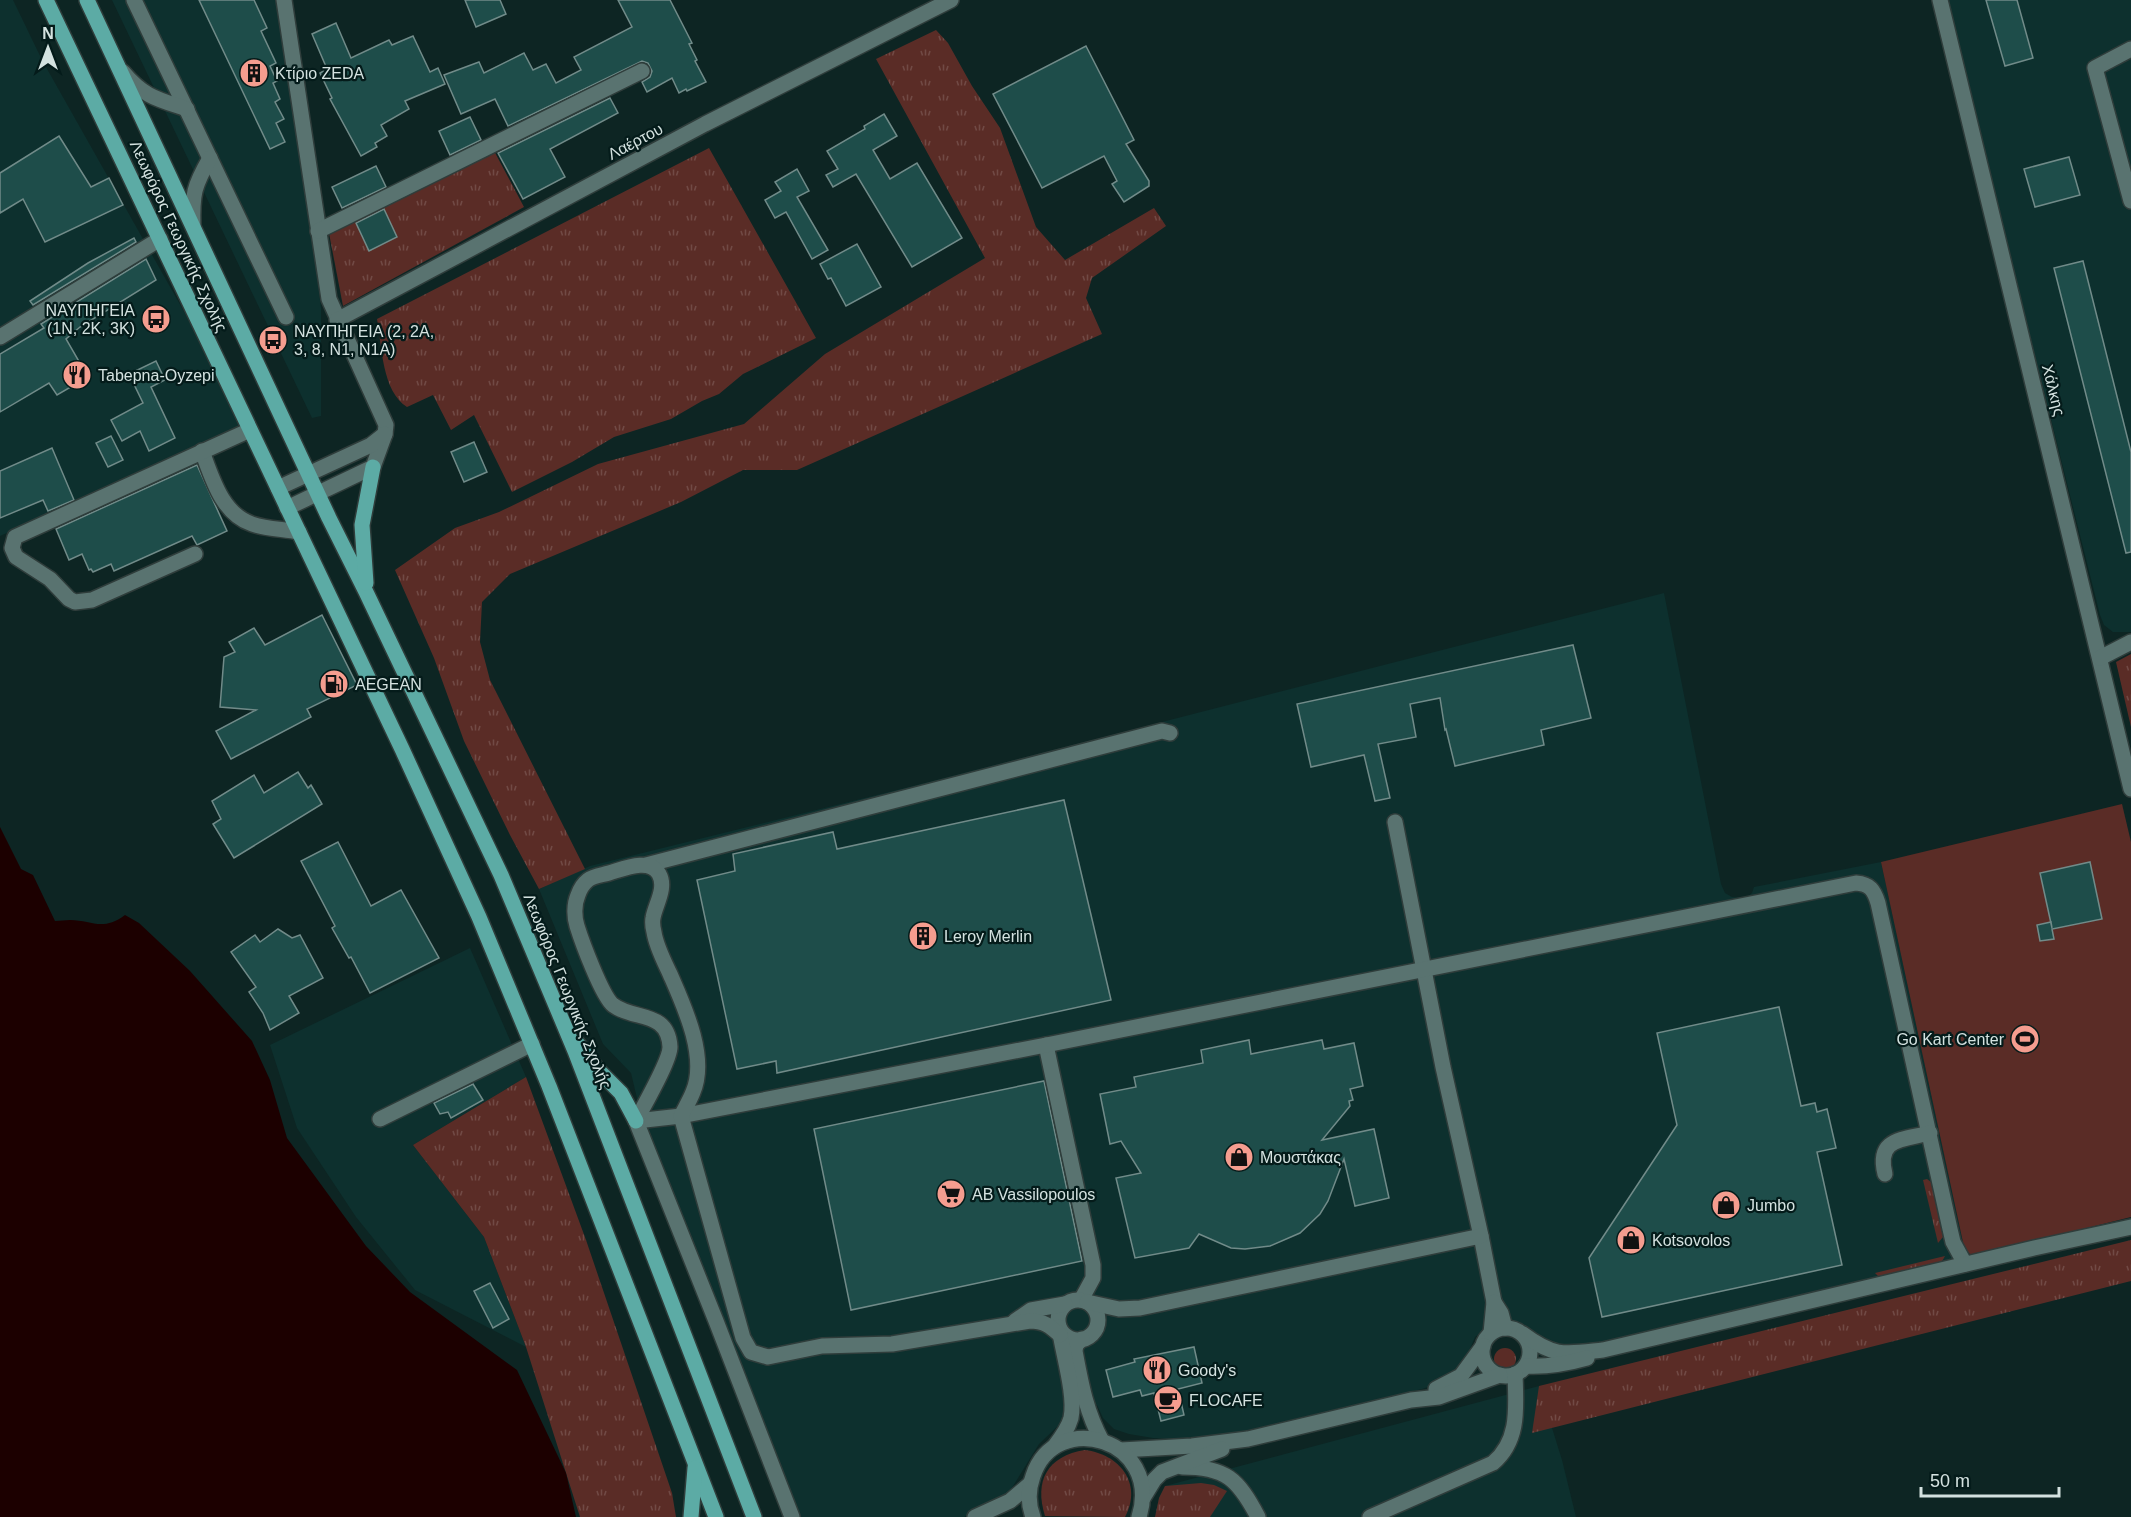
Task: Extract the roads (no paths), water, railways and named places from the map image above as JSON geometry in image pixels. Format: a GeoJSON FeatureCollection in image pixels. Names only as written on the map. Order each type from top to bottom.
{"type":"FeatureCollection","features":[{"type":"Feature","properties":{"kind":"main road","name":"Λεωφόρος Γεωργικής Σχολής"},"geometry":{"type":"LineString","coordinates":[[46,0],[287,508]]}},
{"type":"Feature","properties":{"kind":"main road","name":"Λεωφόρος Γεωργικής Σχολής"},"geometry":{"type":"LineString","coordinates":[[87,0],[318,493],[501,875],[563,1023],[754,1517]]}},
{"type":"Feature","properties":{"kind":"main road"},"geometry":{"type":"LineString","coordinates":[[366,592],[362,525],[366,494],[373,467]]}},
{"type":"Feature","properties":{"kind":"main road"},"geometry":{"type":"LineString","coordinates":[[287,508],[456,865],[496,956],[716,1517]]}},
{"type":"Feature","properties":{"kind":"main road"},"geometry":{"type":"LineString","coordinates":[[563,1023],[586,1056],[621,1093],[636,1122]]}},
{"type":"Feature","properties":{"kind":"main road"},"geometry":{"type":"LineString","coordinates":[[691,1517],[695,1465]]}},
{"type":"Feature","properties":{"kind":"street"},"geometry":{"type":"LineString","coordinates":[[134,0],[286,317]]}},
{"type":"Feature","properties":{"kind":"street"},"geometry":{"type":"LineString","coordinates":[[284,0],[329,299],[386,425],[373,467],[287,508]]}},
{"type":"Feature","properties":{"kind":"street","name":"Λαέρτου"},"geometry":{"type":"LineString","coordinates":[[337,320],[705,124],[951,0]]}},
{"type":"Feature","properties":{"kind":"street","name":"Χάλκης"},"geometry":{"type":"LineString","coordinates":[[1940,0],[2131,789]]}},
{"type":"Feature","properties":{"kind":"street"},"geometry":{"type":"LineString","coordinates":[[2131,49],[2095,68],[2131,201]]}},
{"type":"Feature","properties":{"kind":"street"},"geometry":{"type":"LineString","coordinates":[[118,66],[145,94],[187,109]]}},
{"type":"Feature","properties":{"kind":"street"},"geometry":{"type":"LineString","coordinates":[[318,231],[642,71]]}},
{"type":"Feature","properties":{"kind":"street"},"geometry":{"type":"LineString","coordinates":[[193,226],[193,193],[196,182],[210,158]]}},
{"type":"Feature","properties":{"kind":"street"},"geometry":{"type":"LineString","coordinates":[[0,337],[160,239]]}},
{"type":"Feature","properties":{"kind":"street"},"geometry":{"type":"LineString","coordinates":[[195,554],[92,600],[75,602],[62,594],[50,579],[16,556],[12,548],[15,537],[250,430]]}},
{"type":"Feature","properties":{"kind":"street"},"geometry":{"type":"LineString","coordinates":[[278,488],[371,445],[385,434]]}},
{"type":"Feature","properties":{"kind":"street"},"geometry":{"type":"LineString","coordinates":[[202,452],[211,475],[232,513],[255,525],[299,532]]}},
{"type":"Feature","properties":{"kind":"street"},"geometry":{"type":"LineString","coordinates":[[2100,658],[2131,642]]}},
{"type":"Feature","properties":{"kind":"street"},"geometry":{"type":"LineString","coordinates":[[646,866],[1162,731],[1170,733]]}},
{"type":"Feature","properties":{"kind":"street"},"geometry":{"type":"LineString","coordinates":[[1395,822],[1443,1067],[1494,1302],[1502,1313],[1493,1335],[1482,1352],[1487,1366],[1513,1372],[1529,1360],[1530,1346],[1523,1334]]}},
{"type":"Feature","properties":{"kind":"street"},"geometry":{"type":"LineString","coordinates":[[792,1517],[636,1122],[670,1050],[668,1036],[661,1025],[651,1018],[627,1012],[612,1004],[601,986],[577,926],[575,913],[576,900],[581,888],[589,878],[636,865],[654,868],[660,875],[661,886],[652,920],[655,939],[686,1009],[696,1051],[697,1068],[694,1091],[681,1116],[743,1338],[751,1352],[768,1357],[822,1346],[892,1344],[1013,1323],[1044,1322],[1066,1336],[1082,1339]]}},
{"type":"Feature","properties":{"kind":"street"},"geometry":{"type":"LineString","coordinates":[[636,1122],[681,1116],[1046,1045],[1856,883],[1871,887],[1878,903],[1953,1242],[1965,1264]]}},
{"type":"Feature","properties":{"kind":"street"},"geometry":{"type":"LineString","coordinates":[[380,1119],[531,1044]]}},
{"type":"Feature","properties":{"kind":"street"},"geometry":{"type":"LineString","coordinates":[[1033,1517],[1029,1499],[1034,1471],[1066,1431],[1071,1417],[1072,1398],[1059,1331],[1058,1314],[1078,1302],[1093,1278],[1093,1265],[1046,1045]]}},
{"type":"Feature","properties":{"kind":"street"},"geometry":{"type":"LineString","coordinates":[[1884,1174],[1882,1159],[1886,1148],[1896,1141],[1930,1133]]}},
{"type":"Feature","properties":{"kind":"street"},"geometry":{"type":"LineString","coordinates":[[1411,1400],[1461,1376],[1493,1335],[1518,1331],[1548,1351],[1577,1353],[1603,1350],[2131,1227]]}},
{"type":"Feature","properties":{"kind":"street"},"geometry":{"type":"LineString","coordinates":[[1013,1323],[1031,1310],[1078,1302],[1119,1309],[1140,1308],[1481,1236]]}},
{"type":"Feature","properties":{"kind":"street"},"geometry":{"type":"LineString","coordinates":[[1078,1302],[1093,1306],[1098,1319],[1094,1332],[1082,1339],[1076,1345],[1075,1351],[1089,1414],[1102,1441]]}},
{"type":"Feature","properties":{"kind":"street"},"geometry":{"type":"LineString","coordinates":[[1120,1450],[1192,1446],[1248,1439],[1411,1400],[1439,1397],[1513,1372],[1566,1364],[1588,1358],[1603,1350]]}},
{"type":"Feature","properties":{"kind":"street"},"geometry":{"type":"LineString","coordinates":[[1370,1517],[1493,1463],[1503,1455],[1513,1434],[1516,1402],[1513,1372]]}},
{"type":"Feature","properties":{"kind":"street"},"geometry":{"type":"LineString","coordinates":[[1052,1449],[1076,1439],[1089,1439],[1102,1441],[1120,1450],[1133,1463],[1141,1479],[1143,1497],[1139,1516]]}},
{"type":"Feature","properties":{"kind":"street"},"geometry":{"type":"LineString","coordinates":[[1143,1497],[1162,1472],[1248,1439]]}},
{"type":"Feature","properties":{"kind":"street"},"geometry":{"type":"LineString","coordinates":[[1173,1467],[1200,1467],[1219,1471],[1231,1478],[1249,1499],[1258,1517]]}},
{"type":"Feature","properties":{"kind":"street"},"geometry":{"type":"LineString","coordinates":[[975,1517],[1010,1501],[1030,1484]]}},
{"type":"Feature","properties":{"kind":"place","name":"Κτίριο ZEDA"},"geometry":{"type":"Point","coordinates":[254,73]}},
{"type":"Feature","properties":{"kind":"place","name":"ΝΑΥΠΗΓΕΙΑ (1Ν, 2Κ, 3Κ)"},"geometry":{"type":"Point","coordinates":[156,319]}},
{"type":"Feature","properties":{"kind":"place","name":"ΝΑΥΠΗΓΕΙΑ (2, 2Α, 3, 8, Ν1, Ν1Α)"},"geometry":{"type":"Point","coordinates":[273,340]}},
{"type":"Feature","properties":{"kind":"place","name":"Tabepna-Oyzepi"},"geometry":{"type":"Point","coordinates":[77,375]}},
{"type":"Feature","properties":{"kind":"place","name":"AEGEAN"},"geometry":{"type":"Point","coordinates":[334,684]}},
{"type":"Feature","properties":{"kind":"place","name":"Leroy Merlin"},"geometry":{"type":"Point","coordinates":[923,936]}},
{"type":"Feature","properties":{"kind":"place","name":"Go Kart Center"},"geometry":{"type":"Point","coordinates":[2025,1039]}},
{"type":"Feature","properties":{"kind":"place","name":"Μουστάκας"},"geometry":{"type":"Point","coordinates":[1239,1157]}},
{"type":"Feature","properties":{"kind":"place","name":"AB Vassilopoulos"},"geometry":{"type":"Point","coordinates":[951,1194]}},
{"type":"Feature","properties":{"kind":"place","name":"Jumbo"},"geometry":{"type":"Point","coordinates":[1726,1205]}},
{"type":"Feature","properties":{"kind":"place","name":"Kotsovolos"},"geometry":{"type":"Point","coordinates":[1631,1240]}},
{"type":"Feature","properties":{"kind":"place","name":"Goody's"},"geometry":{"type":"Point","coordinates":[1157,1370]}},
{"type":"Feature","properties":{"kind":"place","name":"FLOCAFE"},"geometry":{"type":"Point","coordinates":[1168,1400]}}]}
